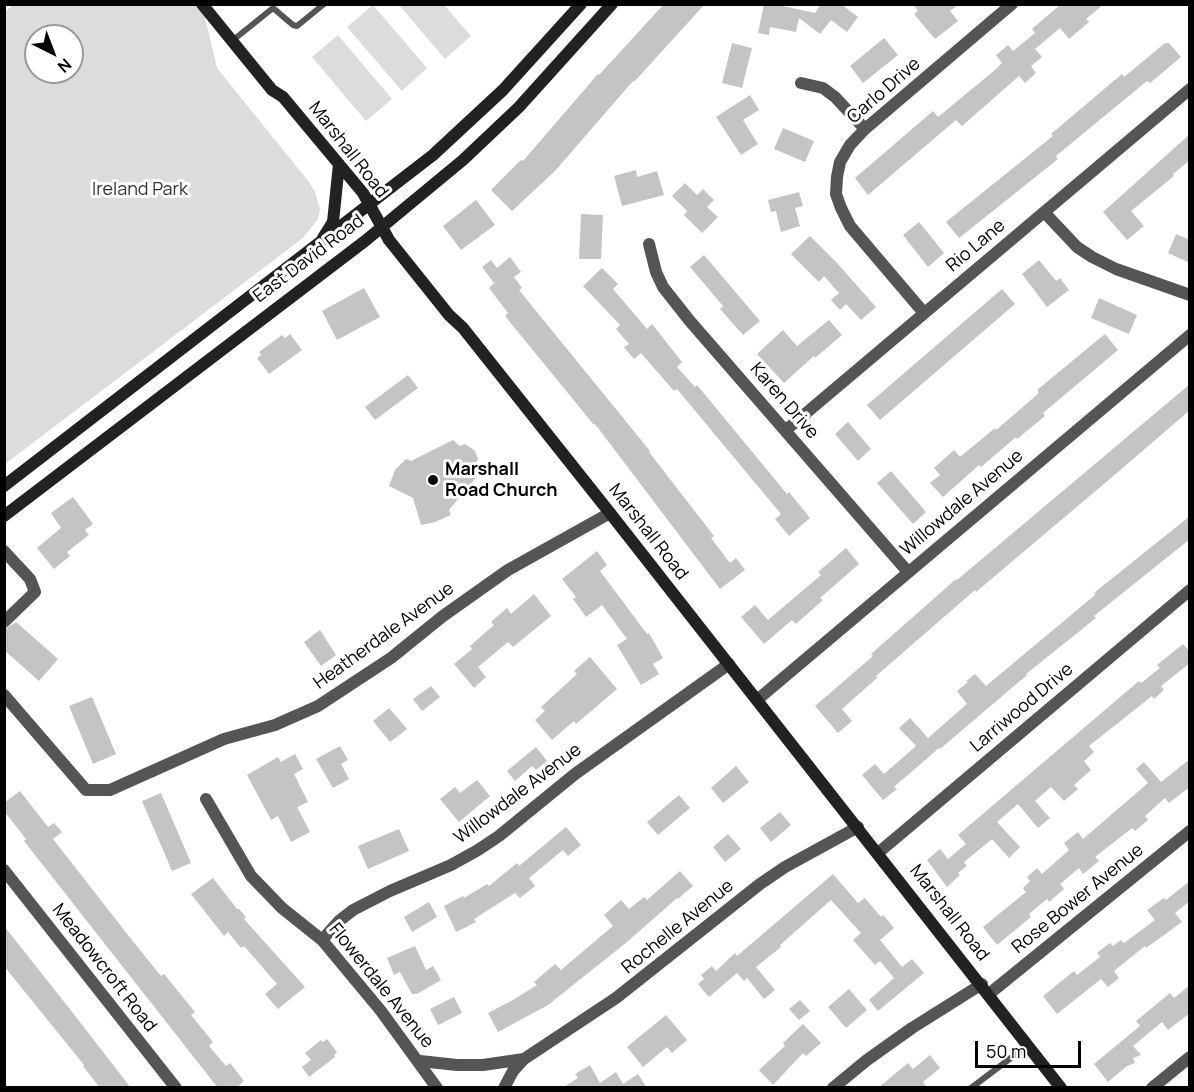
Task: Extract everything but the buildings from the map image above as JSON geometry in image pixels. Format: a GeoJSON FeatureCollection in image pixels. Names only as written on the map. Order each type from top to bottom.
{"type":"FeatureCollection","features":[{"type":"Feature","properties":{"kind":"street","name":"Marshall Road"},"geometry":{"type":"LineString","coordinates":[[202,4],[272,90],[283,97],[363,193],[397,250],[449,315],[463,328],[610,513],[986,989],[1061,1088]]}},
{"type":"Feature","properties":{"kind":"street","name":"East David Road"},"geometry":{"type":"LineString","coordinates":[[4,486],[434,155],[503,90],[581,4]]}},
{"type":"Feature","properties":{"kind":"street","name":"East David Road"},"geometry":{"type":"LineString","coordinates":[[4,516],[382,227],[492,134],[612,4]]}},
{"type":"Feature","properties":{"kind":"street","name":"Carlo Drive"},"geometry":{"type":"LineString","coordinates":[[924,313],[850,226],[837,194],[840,162],[850,145],[865,129],[998,9],[1012,4]]}},
{"type":"Feature","properties":{"kind":"street"},"geometry":{"type":"LineString","coordinates":[[801,83],[823,88],[835,97],[865,129]]}},
{"type":"Feature","properties":{"kind":"street","name":"Rio Lane"},"geometry":{"type":"LineString","coordinates":[[786,430],[1190,90]]}},
{"type":"Feature","properties":{"kind":"street"},"geometry":{"type":"LineString","coordinates":[[319,245],[333,222],[339,164]]}},
{"type":"Feature","properties":{"kind":"street"},"geometry":{"type":"LineString","coordinates":[[1044,212],[1077,247],[1092,257],[1116,269],[1190,295]]}},
{"type":"Feature","properties":{"kind":"street","name":"Karen Drive"},"geometry":{"type":"LineString","coordinates":[[649,244],[656,272],[663,287],[689,320],[908,572]]}},
{"type":"Feature","properties":{"kind":"street","name":"Willowdale Avenue"},"geometry":{"type":"LineString","coordinates":[[757,700],[1190,335]]}},
{"type":"Feature","properties":{"kind":"street","name":"Heatherdale Avenue"},"geometry":{"type":"LineString","coordinates":[[4,695],[86,790],[110,790],[224,739],[275,725],[318,706],[391,658],[443,616],[508,570],[610,513]]}},
{"type":"Feature","properties":{"kind":"street"},"geometry":{"type":"LineString","coordinates":[[4,551],[30,579],[35,592],[4,622]]}},
{"type":"Feature","properties":{"kind":"street","name":"Larriwood Drive"},"geometry":{"type":"LineString","coordinates":[[878,853],[1190,590]]}},
{"type":"Feature","properties":{"kind":"street","name":"Willowdale Avenue"},"geometry":{"type":"LineString","coordinates":[[322,940],[339,921],[354,910],[390,891],[451,865],[499,836],[575,774],[729,664]]}},
{"type":"Feature","properties":{"kind":"street","name":"Flowerdale Avenue"},"geometry":{"type":"LineString","coordinates":[[206,799],[257,883],[282,908],[322,940],[420,1061],[437,1088]]}},
{"type":"Feature","properties":{"kind":"street","name":"Rochelle Avenue"},"geometry":{"type":"LineString","coordinates":[[504,1088],[513,1071],[524,1059],[616,998],[760,884],[785,867],[858,827]]}},
{"type":"Feature","properties":{"kind":"street","name":"Rose Bower Avenue"},"geometry":{"type":"LineString","coordinates":[[833,1088],[912,1028],[986,989],[1190,831]]}},
{"type":"Feature","properties":{"kind":"street","name":"Meadowcroft Road"},"geometry":{"type":"LineString","coordinates":[[4,870],[176,1088]]}},
{"type":"Feature","properties":{"kind":"street"},"geometry":{"type":"LineString","coordinates":[[1152,1088],[1190,1057]]}},
{"type":"Feature","properties":{"kind":"street","name":"Rochelle Avenue"},"geometry":{"type":"LineString","coordinates":[[420,1061],[483,1065],[524,1059]]}},
{"type":"Feature","properties":{"kind":"lane"},"geometry":{"type":"LineString","coordinates":[[232,41],[274,6],[293,25],[297,26],[324,4]]}},
{"type":"Feature","properties":{"kind":"lane"},"geometry":{"type":"LineString","coordinates":[[971,1088],[1029,1045]]}},
{"type":"Feature","properties":{"kind":"green space","name":"Ireland Park"},"geometry":{"type":"Polygon","coordinates":[[[14,4],[202,5],[217,68],[309,182],[320,209],[318,219],[303,238],[5,464],[5,12],[14,4]]]}},
{"type":"Feature","properties":{"kind":"green space"},"geometry":{"type":"Polygon","coordinates":[[[373,5],[427,68],[402,91],[347,27],[373,5]]]}},
{"type":"Feature","properties":{"kind":"green space"},"geometry":{"type":"Polygon","coordinates":[[[399,5],[444,5],[471,36],[445,59],[399,5]]]}},
{"type":"Feature","properties":{"kind":"green space"},"geometry":{"type":"Polygon","coordinates":[[[338,35],[392,99],[366,121],[312,57],[338,35]]]}},
{"type":"Feature","properties":{"kind":"place","name":"Marshall Road Church"},"geometry":{"type":"Point","coordinates":[433,480]}}]}
